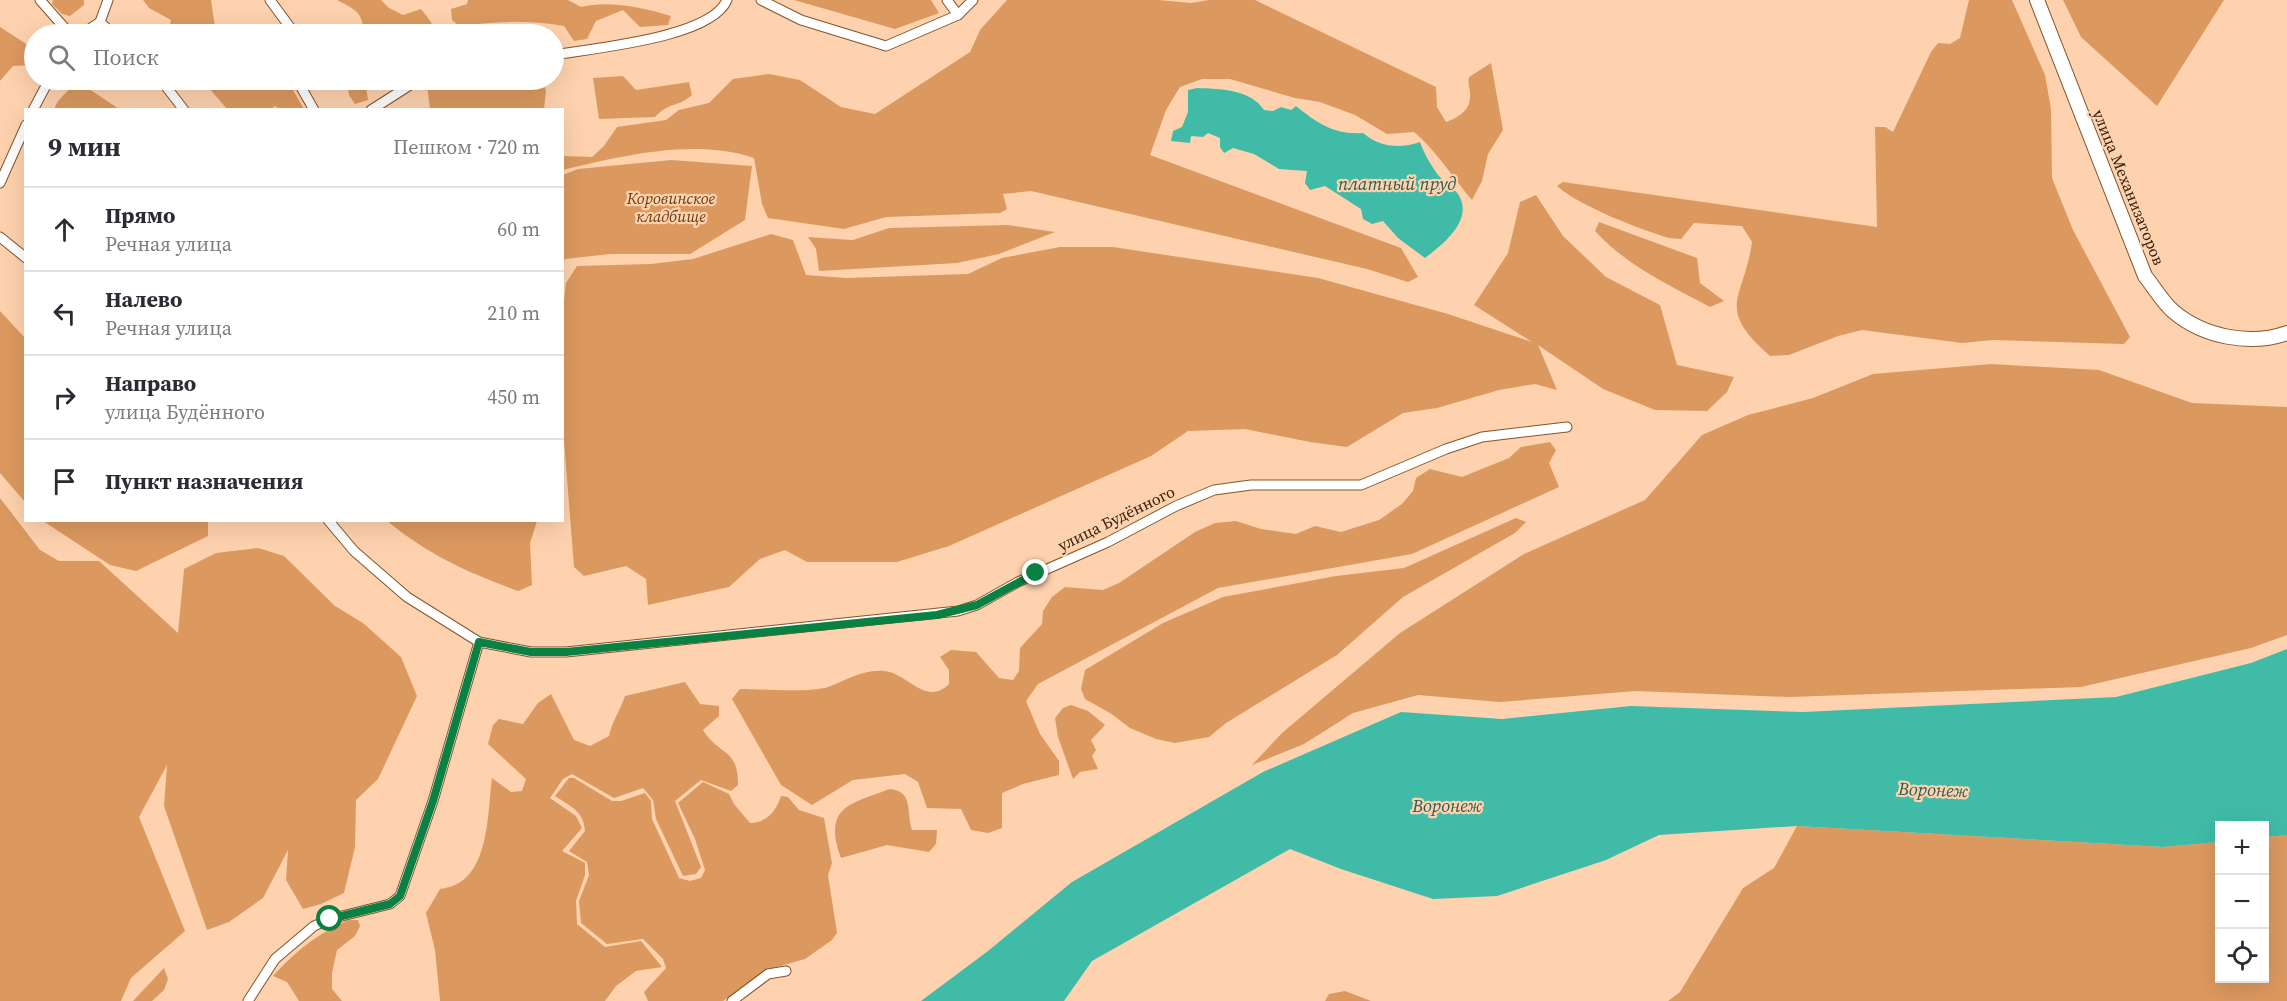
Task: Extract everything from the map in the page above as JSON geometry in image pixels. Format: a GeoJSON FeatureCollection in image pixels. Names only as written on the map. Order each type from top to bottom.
{"type":"FeatureCollection","features":[{"type":"Feature","properties":{"kind":"main road","name":"улица Механизаторов"},"geometry":{"type":"LineString","coordinates":[[2037,0],[2145,276],[2173,311],[2199,329],[2240,340],[2276,337],[2287,333]]}},
{"type":"Feature","properties":{"kind":"street"},"geometry":{"type":"LineString","coordinates":[[40,0],[60,24]]}},
{"type":"Feature","properties":{"kind":"street"},"geometry":{"type":"LineString","coordinates":[[97,24],[100,22],[108,0]]}},
{"type":"Feature","properties":{"kind":"street"},"geometry":{"type":"LineString","coordinates":[[270,0],[288,24]]}},
{"type":"Feature","properties":{"kind":"street"},"geometry":{"type":"LineString","coordinates":[[564,53],[682,32],[711,20],[727,0]]}},
{"type":"Feature","properties":{"kind":"street"},"geometry":{"type":"LineString","coordinates":[[761,0],[801,20],[886,46],[958,15],[973,0]]}},
{"type":"Feature","properties":{"kind":"street"},"geometry":{"type":"LineString","coordinates":[[947,0],[958,15]]}},
{"type":"Feature","properties":{"kind":"street"},"geometry":{"type":"LineString","coordinates":[[34,108],[44,90]]}},
{"type":"Feature","properties":{"kind":"street"},"geometry":{"type":"LineString","coordinates":[[169,90],[182,108]]}},
{"type":"Feature","properties":{"kind":"street"},"geometry":{"type":"LineString","coordinates":[[303,90],[313,108]]}},
{"type":"Feature","properties":{"kind":"street"},"geometry":{"type":"LineString","coordinates":[[374,108],[402,90]]}},
{"type":"Feature","properties":{"kind":"street"},"geometry":{"type":"LineString","coordinates":[[0,183],[24,129]]}},
{"type":"Feature","properties":{"kind":"street"},"geometry":{"type":"LineString","coordinates":[[0,237],[24,256]]}},
{"type":"Feature","properties":{"kind":"street","name":"улица Будённого"},"geometry":{"type":"LineString","coordinates":[[330,522],[354,551],[407,597],[479,642],[531,652],[566,652],[947,613],[977,605],[1018,582],[1108,542],[1176,506],[1214,490],[1251,485],[1361,485],[1446,449],[1482,437],[1568,427]]}},
{"type":"Feature","properties":{"kind":"street"},"geometry":{"type":"LineString","coordinates":[[248,1001],[274,959],[314,926],[330,919],[390,904],[400,896],[433,801],[479,642]]}},
{"type":"Feature","properties":{"kind":"street"},"geometry":{"type":"LineString","coordinates":[[732,1001],[768,974],[786,971]]}},
{"type":"Feature","properties":{"kind":"green space"},"geometry":{"type":"Polygon","coordinates":[[[53,0],[84,0],[84,5],[70,16],[62,14],[52,4],[53,0]]]}},
{"type":"Feature","properties":{"kind":"green space"},"geometry":{"type":"Polygon","coordinates":[[[143,0],[211,0],[215,24],[170,24],[171,20],[149,8],[143,0]]]}},
{"type":"Feature","properties":{"kind":"green space"},"geometry":{"type":"Polygon","coordinates":[[[337,0],[381,0],[389,8],[403,15],[421,9],[432,24],[362,24],[357,12],[337,0]]]}},
{"type":"Feature","properties":{"kind":"green space"},"geometry":{"type":"Polygon","coordinates":[[[468,0],[568,0],[581,7],[602,4],[625,6],[671,16],[668,25],[640,27],[623,10],[596,21],[587,39],[574,41],[564,24],[512,22],[457,24],[452,20],[451,9],[467,4],[468,0]]]}},
{"type":"Feature","properties":{"kind":"green space"},"geometry":{"type":"Polygon","coordinates":[[[794,0],[931,0],[939,13],[895,29],[794,0]]]}},
{"type":"Feature","properties":{"kind":"green space"},"geometry":{"type":"Polygon","coordinates":[[[1007,0],[1158,0],[1191,3],[1209,0],[1255,0],[1436,87],[1437,107],[1446,122],[1458,116],[1468,106],[1469,77],[1491,63],[1503,130],[1488,154],[1482,181],[1472,200],[1436,155],[1414,132],[1387,134],[1355,115],[1320,102],[1295,98],[1230,79],[1202,79],[1180,87],[1166,110],[1150,155],[1401,248],[1418,277],[1408,282],[1367,269],[1031,191],[1003,194],[1007,209],[1000,213],[886,217],[844,229],[768,218],[762,204],[754,158],[731,152],[707,149],[658,151],[564,170],[564,156],[592,157],[604,146],[617,127],[666,120],[679,110],[709,103],[733,79],[769,74],[800,80],[841,107],[875,114],[970,52],[980,30],[1007,0]]]}},
{"type":"Feature","properties":{"kind":"green space"},"geometry":{"type":"Polygon","coordinates":[[[1969,0],[2012,0],[2045,75],[2051,109],[2052,178],[2073,230],[2130,337],[2124,344],[1993,340],[1962,343],[1862,330],[1838,336],[1789,355],[1770,356],[1742,326],[1738,314],[1739,291],[1752,242],[1742,226],[1694,223],[1681,239],[1669,238],[1594,209],[1557,186],[1563,182],[1877,227],[1875,127],[1885,127],[1893,132],[1931,52],[1938,43],[1950,44],[1960,38],[1969,0]]]}},
{"type":"Feature","properties":{"kind":"green space"},"geometry":{"type":"Polygon","coordinates":[[[2063,0],[2224,0],[2157,106],[2081,37],[2063,0]]]}},
{"type":"Feature","properties":{"kind":"green space"},"geometry":{"type":"Polygon","coordinates":[[[0,27],[24,43],[24,65],[13,66],[0,81],[0,27]]]}},
{"type":"Feature","properties":{"kind":"green space"},"geometry":{"type":"Polygon","coordinates":[[[623,76],[636,90],[689,82],[692,95],[655,117],[599,119],[593,78],[623,76]]]}},
{"type":"Feature","properties":{"kind":"green space"},"geometry":{"type":"Polygon","coordinates":[[[68,90],[90,90],[118,108],[54,108],[68,90]]]}},
{"type":"Feature","properties":{"kind":"green space"},"geometry":{"type":"Polygon","coordinates":[[[211,90],[293,90],[303,108],[275,106],[272,108],[226,108],[211,90]]]}},
{"type":"Feature","properties":{"kind":"green space"},"geometry":{"type":"Polygon","coordinates":[[[348,90],[366,90],[368,100],[355,104],[348,90]]]}},
{"type":"Feature","properties":{"kind":"green space"},"geometry":{"type":"Polygon","coordinates":[[[428,90],[546,91],[544,108],[430,108],[428,90]]]}},
{"type":"Feature","properties":{"kind":"green space","name":"Коровинское кладбище"},"geometry":{"type":"Polygon","coordinates":[[[671,160],[752,166],[745,220],[690,254],[610,254],[565,259],[564,261],[564,175],[578,169],[671,160]]]}},
{"type":"Feature","properties":{"kind":"green space"},"geometry":{"type":"Polygon","coordinates":[[[1536,195],[1563,236],[1606,277],[1660,305],[1677,365],[1734,377],[1727,392],[1707,411],[1655,410],[1603,389],[1538,345],[1557,390],[1535,384],[1499,390],[1437,408],[1403,413],[1347,447],[1245,429],[1188,431],[1151,456],[949,546],[897,562],[807,562],[785,550],[760,559],[729,587],[648,605],[646,579],[626,566],[584,576],[574,567],[564,441],[564,300],[566,283],[577,266],[651,264],[693,259],[771,234],[793,240],[806,275],[846,278],[968,274],[1002,258],[1060,247],[1113,247],[1318,278],[1448,314],[1532,342],[1474,305],[1508,253],[1520,202],[1536,195]]]}},
{"type":"Feature","properties":{"kind":"green space"},"geometry":{"type":"Polygon","coordinates":[[[1599,222],[1697,258],[1700,283],[1724,301],[1710,307],[1649,274],[1621,255],[1595,231],[1599,222]]]}},
{"type":"Feature","properties":{"kind":"green space"},"geometry":{"type":"Polygon","coordinates":[[[1008,225],[1055,232],[999,254],[957,263],[819,271],[816,249],[808,237],[853,240],[889,228],[1008,225]]]}},
{"type":"Feature","properties":{"kind":"green space"},"geometry":{"type":"Polygon","coordinates":[[[0,311],[24,337],[24,501],[0,473],[0,311]]]}},
{"type":"Feature","properties":{"kind":"green space"},"geometry":{"type":"Polygon","coordinates":[[[1991,364],[2099,370],[2192,403],[2287,407],[2287,635],[2251,648],[2081,687],[1789,697],[1636,691],[1500,702],[1418,695],[1353,713],[1304,744],[1252,765],[1282,733],[1400,633],[1524,554],[1645,500],[1702,435],[1748,415],[1813,398],[1873,374],[1991,364]]]}},
{"type":"Feature","properties":{"kind":"green space"},"geometry":{"type":"Polygon","coordinates":[[[1550,442],[1556,450],[1549,463],[1559,487],[1412,554],[1218,588],[1038,684],[1026,701],[1040,734],[1059,761],[1059,775],[1023,784],[1002,793],[1002,828],[988,833],[971,830],[961,809],[927,808],[918,782],[905,774],[853,780],[812,805],[781,785],[732,699],[740,689],[820,689],[862,673],[876,671],[893,673],[925,691],[933,692],[949,684],[949,670],[940,657],[951,650],[976,652],[999,678],[1013,680],[1019,671],[1020,648],[1042,624],[1043,611],[1052,597],[1065,587],[1103,590],[1119,583],[1195,532],[1215,523],[1236,521],[1261,529],[1296,534],[1315,526],[1341,532],[1379,520],[1402,504],[1413,491],[1416,478],[1430,469],[1462,477],[1509,458],[1521,447],[1550,442]]]}},
{"type":"Feature","properties":{"kind":"green space"},"geometry":{"type":"Polygon","coordinates":[[[0,498],[40,550],[59,561],[99,561],[178,633],[184,569],[216,553],[258,548],[284,556],[335,606],[363,623],[401,657],[417,696],[378,779],[356,800],[355,847],[344,893],[321,904],[303,909],[286,880],[288,850],[263,898],[229,922],[207,930],[164,806],[167,765],[139,817],[185,931],[131,978],[121,1001],[0,1001],[0,498]]]}},
{"type":"Feature","properties":{"kind":"green space"},"geometry":{"type":"Polygon","coordinates":[[[1516,518],[1526,522],[1515,533],[1403,597],[1337,655],[1226,723],[1209,737],[1175,743],[1156,739],[1130,728],[1085,699],[1081,689],[1085,670],[1163,623],[1223,597],[1336,576],[1404,568],[1516,518]]]}},
{"type":"Feature","properties":{"kind":"green space"},"geometry":{"type":"Polygon","coordinates":[[[45,522],[208,522],[208,536],[136,571],[110,565],[45,522]]]}},
{"type":"Feature","properties":{"kind":"green space"},"geometry":{"type":"Polygon","coordinates":[[[388,522],[537,522],[530,543],[532,585],[518,591],[482,577],[434,554],[388,522]]]}},
{"type":"Feature","properties":{"kind":"green space"},"geometry":{"type":"Polygon","coordinates":[[[685,682],[700,704],[719,706],[719,716],[703,730],[735,764],[738,785],[731,791],[701,780],[675,801],[701,867],[696,874],[683,876],[656,819],[653,800],[643,788],[614,798],[572,774],[563,779],[550,798],[576,816],[582,828],[562,851],[585,863],[585,875],[576,901],[577,924],[605,947],[641,941],[662,967],[636,971],[616,986],[605,1001],[440,1001],[435,950],[426,913],[440,889],[456,884],[469,875],[477,862],[487,829],[492,778],[511,792],[522,791],[526,779],[488,744],[493,725],[499,719],[523,724],[538,703],[551,694],[574,740],[590,746],[609,736],[625,696],[685,682]]]}},
{"type":"Feature","properties":{"kind":"green space"},"geometry":{"type":"Polygon","coordinates":[[[1071,705],[1088,711],[1105,725],[1091,740],[1096,750],[1092,756],[1098,769],[1080,772],[1073,779],[1058,737],[1055,718],[1063,708],[1071,705]]]}},
{"type":"Feature","properties":{"kind":"green space"},"geometry":{"type":"Polygon","coordinates":[[[569,778],[574,778],[612,801],[621,801],[645,793],[651,801],[652,819],[679,878],[690,881],[701,878],[705,870],[695,839],[678,803],[703,782],[729,794],[734,804],[750,823],[766,818],[774,811],[781,796],[788,797],[799,810],[824,818],[832,863],[828,875],[837,933],[832,940],[805,959],[766,970],[723,1001],[648,1001],[644,992],[666,968],[663,959],[643,939],[607,944],[581,923],[579,901],[589,875],[587,862],[569,851],[585,831],[584,824],[582,818],[571,806],[555,796],[569,778]]]}},
{"type":"Feature","properties":{"kind":"green space"},"geometry":{"type":"Polygon","coordinates":[[[890,789],[898,791],[906,798],[912,830],[937,830],[936,844],[929,852],[887,845],[841,858],[835,828],[843,810],[863,799],[890,789]]]}},
{"type":"Feature","properties":{"kind":"green space"},"geometry":{"type":"Polygon","coordinates":[[[1797,826],[2163,847],[2215,842],[2215,983],[2269,983],[2269,837],[2287,835],[2287,1001],[1668,1001],[1680,992],[1743,888],[1774,868],[1797,826]]]}},
{"type":"Feature","properties":{"kind":"green space"},"geometry":{"type":"Polygon","coordinates":[[[348,920],[358,920],[360,926],[355,936],[337,950],[332,973],[332,989],[342,1001],[299,1001],[287,982],[273,976],[308,944],[326,931],[348,920]]]}},
{"type":"Feature","properties":{"kind":"green space"},"geometry":{"type":"Polygon","coordinates":[[[164,968],[168,979],[164,990],[152,1001],[133,1001],[164,968]]]}},
{"type":"Feature","properties":{"kind":"green space"},"geometry":{"type":"Polygon","coordinates":[[[1345,991],[1371,1001],[1325,1001],[1329,994],[1345,991]]]}},
{"type":"Feature","properties":{"kind":"water","name":"платный пруд"},"geometry":{"type":"Polygon","coordinates":[[[1197,88],[1234,91],[1251,98],[1264,110],[1273,111],[1281,107],[1291,110],[1296,106],[1326,127],[1343,132],[1363,133],[1383,144],[1405,146],[1420,142],[1438,175],[1458,194],[1462,204],[1460,222],[1447,239],[1425,258],[1398,238],[1383,221],[1372,224],[1363,219],[1361,209],[1325,186],[1310,190],[1305,183],[1307,171],[1279,169],[1254,154],[1233,148],[1224,153],[1220,147],[1220,138],[1208,133],[1203,137],[1191,136],[1190,143],[1171,141],[1173,131],[1182,127],[1188,112],[1188,90],[1197,88]]]}},
{"type":"Feature","properties":{"kind":"water","name":"Воронеж"},"geometry":{"type":"Polygon","coordinates":[[[2287,649],[2287,835],[2269,837],[2269,821],[2215,821],[2215,842],[2163,847],[1797,826],[1659,835],[1606,860],[1497,896],[1433,899],[1341,869],[1290,849],[1092,961],[1064,1001],[921,1001],[988,951],[1072,882],[1263,772],[1401,712],[1502,719],[1631,706],[1803,712],[2116,697],[2251,663],[2287,649]]]}},
{"type":"Feature","properties":{"kind":"route"},"geometry":{"type":"LineString","coordinates":[[330,919],[390,904],[400,896],[433,801],[479,642],[511,650],[566,652],[937,615],[977,605],[1036,573]]}}]}
